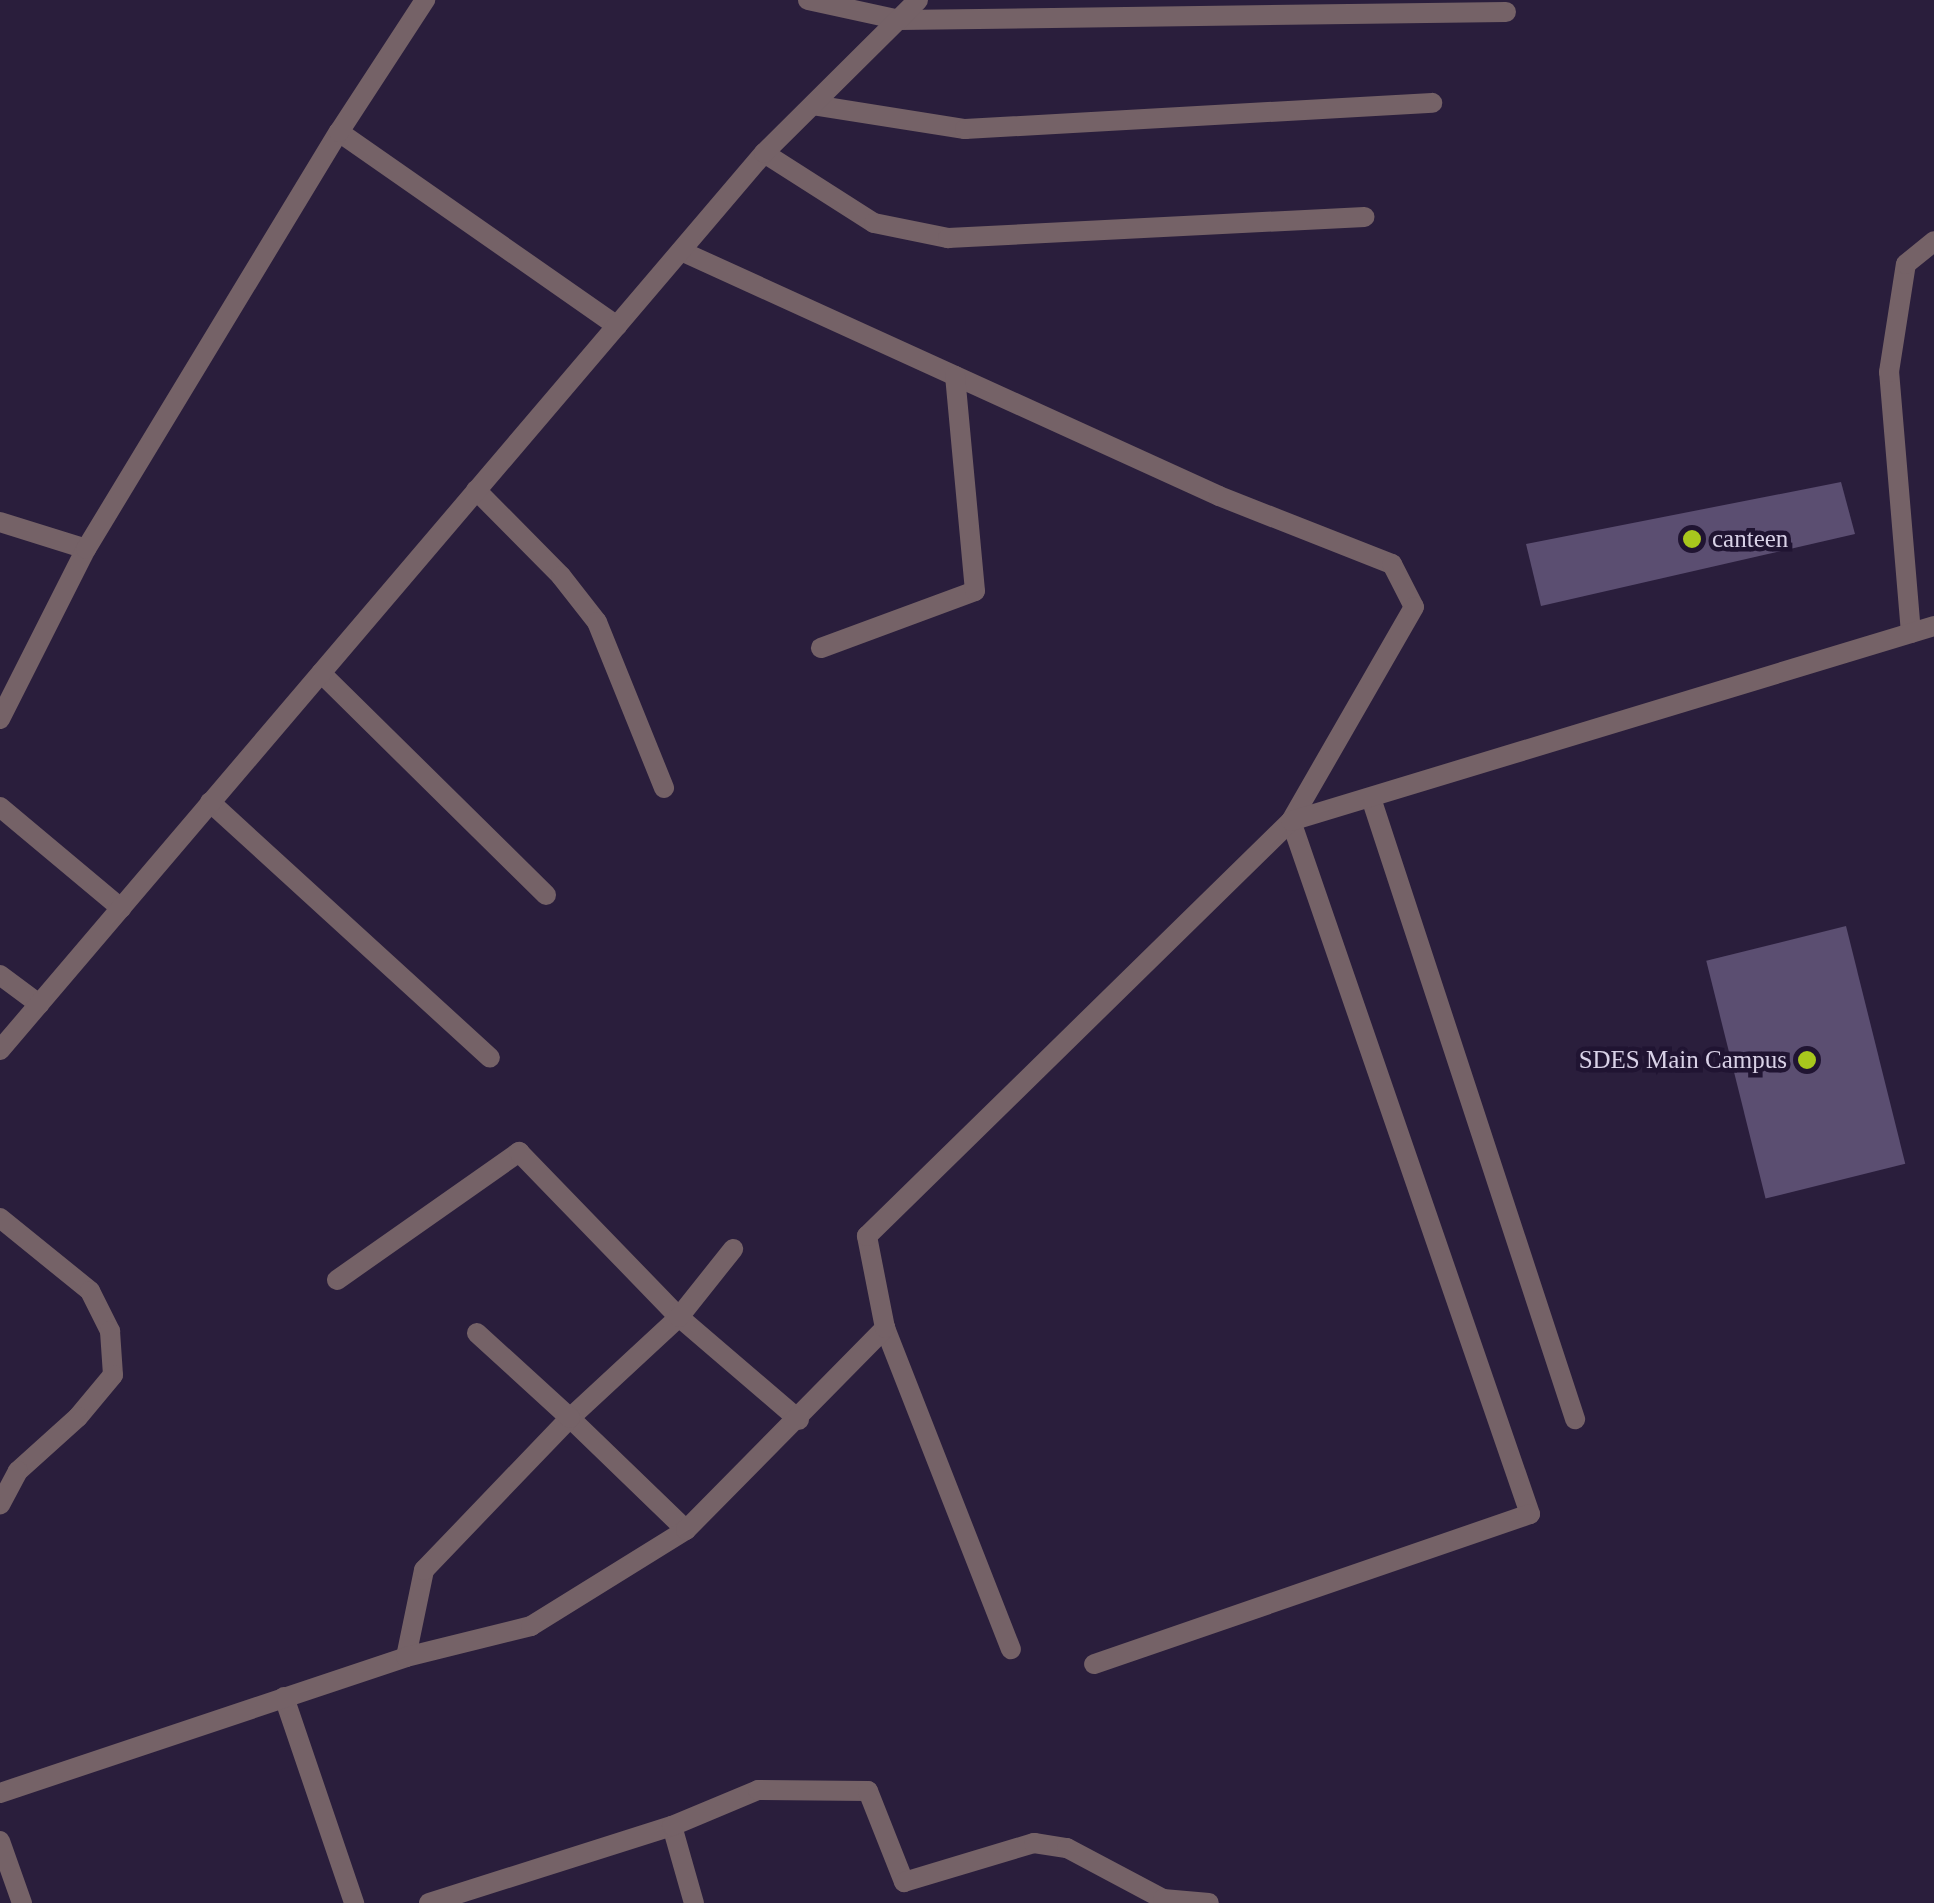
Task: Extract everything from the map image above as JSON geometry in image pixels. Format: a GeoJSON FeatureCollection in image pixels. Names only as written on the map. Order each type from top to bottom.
{"type":"FeatureCollection","features":[{"type":"Feature","properties":{"kind":"street"},"geometry":{"type":"LineString","coordinates":[[0,719],[86,549],[339,132],[425,0]]}},
{"type":"Feature","properties":{"kind":"street"},"geometry":{"type":"LineString","coordinates":[[808,0],[901,10],[1506,12]]}},
{"type":"Feature","properties":{"kind":"street"},"geometry":{"type":"LineString","coordinates":[[0,1050],[764,153],[901,10],[918,0]]}},
{"type":"Feature","properties":{"kind":"street"},"geometry":{"type":"LineString","coordinates":[[813,105],[965,129],[1432,104]]}},
{"type":"Feature","properties":{"kind":"street"},"geometry":{"type":"LineString","coordinates":[[339,132],[617,326]]}},
{"type":"Feature","properties":{"kind":"street"},"geometry":{"type":"LineString","coordinates":[[764,153],[874,223],[948,238],[1364,217]]}},
{"type":"Feature","properties":{"kind":"street"},"geometry":{"type":"LineString","coordinates":[[1911,633],[1890,372],[1906,264],[1934,241]]}},
{"type":"Feature","properties":{"kind":"street"},"geometry":{"type":"LineString","coordinates":[[681,251],[1219,496],[1392,564],[1414,607],[1292,821],[867,1236],[885,1328],[1011,1648]]}},
{"type":"Feature","properties":{"kind":"street"},"geometry":{"type":"LineString","coordinates":[[821,648],[975,591],[955,376]]}},
{"type":"Feature","properties":{"kind":"street"},"geometry":{"type":"LineString","coordinates":[[476,490],[560,576],[597,622],[664,788]]}},
{"type":"Feature","properties":{"kind":"street"},"geometry":{"type":"LineString","coordinates":[[0,522],[86,549]]}},
{"type":"Feature","properties":{"kind":"street"},"geometry":{"type":"LineString","coordinates":[[1292,821],[1934,626]]}},
{"type":"Feature","properties":{"kind":"street"},"geometry":{"type":"LineString","coordinates":[[320,673],[546,895]]}},
{"type":"Feature","properties":{"kind":"street"},"geometry":{"type":"LineString","coordinates":[[1371,798],[1575,1419]]}},
{"type":"Feature","properties":{"kind":"street"},"geometry":{"type":"LineString","coordinates":[[210,802],[490,1058]]}},
{"type":"Feature","properties":{"kind":"street"},"geometry":{"type":"LineString","coordinates":[[0,807],[121,908]]}},
{"type":"Feature","properties":{"kind":"street"},"geometry":{"type":"LineString","coordinates":[[1094,1664],[1530,1514],[1292,821]]}},
{"type":"Feature","properties":{"kind":"street"},"geometry":{"type":"LineString","coordinates":[[0,975],[39,1004]]}},
{"type":"Feature","properties":{"kind":"street"},"geometry":{"type":"LineString","coordinates":[[337,1280],[519,1152],[679,1317],[799,1420]]}},
{"type":"Feature","properties":{"kind":"street"},"geometry":{"type":"LineString","coordinates":[[0,1218],[90,1291],[110,1331],[112,1375],[78,1417],[18,1471],[0,1505]]}},
{"type":"Feature","properties":{"kind":"street"},"geometry":{"type":"LineString","coordinates":[[406,1658],[424,1570],[570,1418],[679,1317],[733,1250]]}},
{"type":"Feature","properties":{"kind":"street"},"geometry":{"type":"LineString","coordinates":[[0,1793],[284,1696],[406,1658],[530,1626],[686,1530],[799,1420],[885,1328]]}},
{"type":"Feature","properties":{"kind":"street"},"geometry":{"type":"LineString","coordinates":[[477,1333],[686,1530]]}},
{"type":"Feature","properties":{"kind":"street"},"geometry":{"type":"LineString","coordinates":[[284,1696],[354,1903]]}},
{"type":"Feature","properties":{"kind":"street"},"geometry":{"type":"LineString","coordinates":[[429,1903],[672,1826],[758,1790],[868,1790],[904,1882],[1034,1843],[1067,1848],[1163,1898],[1209,1903]]}},
{"type":"Feature","properties":{"kind":"street"},"geometry":{"type":"LineString","coordinates":[[672,1826],[694,1903]]}},
{"type":"Feature","properties":{"kind":"street"},"geometry":{"type":"LineString","coordinates":[[0,1841],[22,1903]]}},
{"type":"Feature","properties":{"kind":"building","name":"canteen"},"geometry":{"type":"Polygon","coordinates":[[[1841,482],[1855,534],[1541,606],[1526,544],[1841,482]]]}},
{"type":"Feature","properties":{"kind":"building","name":"SDES Main Campus"},"geometry":{"type":"Polygon","coordinates":[[[1846,926],[1905,1164],[1766,1199],[1706,961],[1846,926]]]}},
{"type":"Feature","properties":{"kind":"place","name":"canteen"},"geometry":{"type":"Point","coordinates":[1692,539]}},
{"type":"Feature","properties":{"kind":"place","name":"SDES Main Campus"},"geometry":{"type":"Point","coordinates":[1807,1060]}}]}
